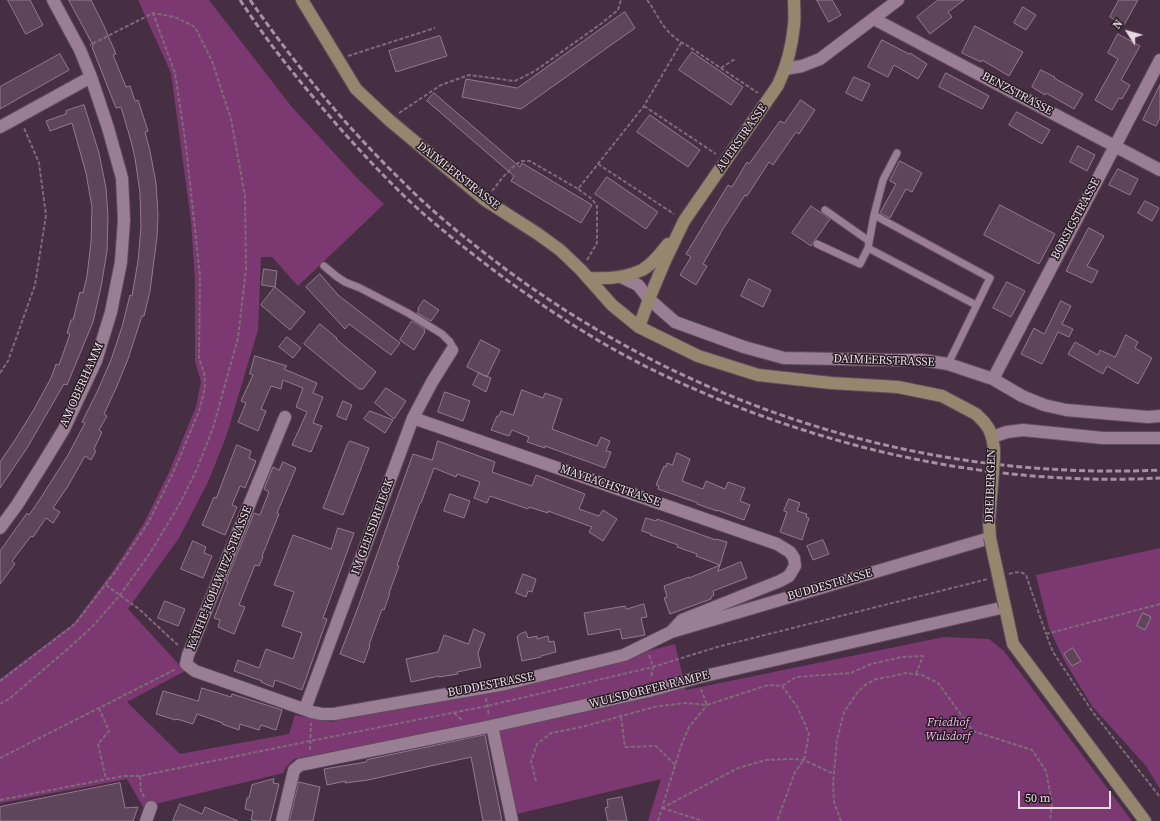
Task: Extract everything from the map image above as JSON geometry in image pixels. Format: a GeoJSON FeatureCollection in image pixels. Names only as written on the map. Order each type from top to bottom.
{"type":"FeatureCollection","features":[{"type":"Feature","properties":{"kind":"street","name":"AM OBERHAMM"},"geometry":{"type":"LineString","coordinates":[[0,528],[17,505],[64,429],[96,361],[111,312],[121,262],[124,220],[122,178],[108,128],[91,77],[80,50],[53,0]]}},
{"type":"Feature","properties":{"kind":"street","name":"DAIMLERSTRASSE"},"geometry":{"type":"LineString","coordinates":[[302,0],[356,88],[389,120],[485,200],[560,250],[612,305],[639,327]]}},
{"type":"Feature","properties":{"kind":"street","name":"AUERSTRASSE"},"geometry":{"type":"LineString","coordinates":[[639,327],[664,263],[684,221],[778,85],[785,69],[794,24],[794,0]]}},
{"type":"Feature","properties":{"kind":"street"},"geometry":{"type":"LineString","coordinates":[[785,69],[802,66],[820,59],[898,0]]}},
{"type":"Feature","properties":{"kind":"street","name":"BENZSTRASSE"},"geometry":{"type":"LineString","coordinates":[[874,19],[1160,170]]}},
{"type":"Feature","properties":{"kind":"street","name":"BORSIGSTRASSE"},"geometry":{"type":"LineString","coordinates":[[993,379],[1160,60]]}},
{"type":"Feature","properties":{"kind":"street"},"geometry":{"type":"LineString","coordinates":[[0,127],[91,77]]}},
{"type":"Feature","properties":{"kind":"street"},"geometry":{"type":"LineString","coordinates":[[584,274],[599,279],[621,277],[643,270],[656,258],[672,239],[684,221]]}},
{"type":"Feature","properties":{"kind":"street","name":"DAIMLERSTRASSE"},"geometry":{"type":"LineString","coordinates":[[621,277],[638,285],[649,299],[675,322],[744,347],[784,358],[922,360],[948,364],[993,379],[1022,396],[1044,405],[1066,410],[1148,417],[1160,416]]}},
{"type":"Feature","properties":{"kind":"street","name":"DREIBERGEN"},"geometry":{"type":"LineString","coordinates":[[639,327],[698,356],[758,375],[831,383],[898,387],[942,396],[976,414],[989,429],[994,448],[989,522],[990,538],[1013,644],[1145,821]]}},
{"type":"Feature","properties":{"kind":"street","name":"IM GLEISDREIECK"},"geometry":{"type":"LineString","coordinates":[[309,711],[413,418],[432,382],[452,350]]}},
{"type":"Feature","properties":{"kind":"street","name":"KÄTHE-KOLLWITZ-STRASSE"},"geometry":{"type":"LineString","coordinates":[[285,417],[187,660],[195,671],[309,711]]}},
{"type":"Feature","properties":{"kind":"street","name":"MAYBACHSTRASSE"},"geometry":{"type":"LineString","coordinates":[[413,418],[777,544],[790,552],[794,558],[795,566]]}},
{"type":"Feature","properties":{"kind":"street"},"geometry":{"type":"LineString","coordinates":[[992,438],[1007,432],[1023,430],[1103,438],[1160,438]]}},
{"type":"Feature","properties":{"kind":"street","name":"BUDDESTRASSE"},"geometry":{"type":"LineString","coordinates":[[309,711],[322,714],[334,714],[483,688],[624,655],[671,632],[990,538]]}},
{"type":"Feature","properties":{"kind":"street","name":"BUDDESTRASSE"},"geometry":{"type":"LineString","coordinates":[[671,632],[682,620],[780,581],[789,576],[795,566]]}},
{"type":"Feature","properties":{"kind":"street","name":"WULSDORFER RAMPE"},"geometry":{"type":"LineString","coordinates":[[282,821],[294,770],[300,765],[309,762],[492,726],[649,691],[696,678],[1005,607]]}},
{"type":"Feature","properties":{"kind":"street"},"geometry":{"type":"LineString","coordinates":[[492,726],[512,821]]}},
{"type":"Feature","properties":{"kind":"street"},"geometry":{"type":"LineString","coordinates":[[146,821],[151,807]]}},
{"type":"Feature","properties":{"kind":"lane"},"geometry":{"type":"LineString","coordinates":[[817,244],[860,264],[869,245],[874,215],[883,180],[897,153]]}},
{"type":"Feature","properties":{"kind":"lane"},"geometry":{"type":"LineString","coordinates":[[825,210],[869,245],[976,305]]}},
{"type":"Feature","properties":{"kind":"lane"},"geometry":{"type":"LineString","coordinates":[[874,215],[990,278],[948,364]]}},
{"type":"Feature","properties":{"kind":"lane"},"geometry":{"type":"LineString","coordinates":[[324,266],[345,282],[360,288],[408,313],[442,334],[452,346],[452,350]]}},
{"type":"Feature","properties":{"kind":"path"},"geometry":{"type":"LineString","coordinates":[[389,120],[441,85],[469,75],[515,81],[535,71],[618,10],[621,0]]}},
{"type":"Feature","properties":{"kind":"path"},"geometry":{"type":"LineString","coordinates":[[647,0],[654,8],[662,24],[681,43],[688,46],[768,100]]}},
{"type":"Feature","properties":{"kind":"path"},"geometry":{"type":"LineString","coordinates":[[0,704],[9,699],[93,626],[120,595],[150,553],[179,505],[197,469],[213,428],[238,338],[246,269],[245,196],[231,119],[212,61],[195,27],[175,17],[153,13],[80,50]]}},
{"type":"Feature","properties":{"kind":"path"},"geometry":{"type":"LineString","coordinates":[[0,681],[75,624],[106,584],[148,524],[174,474],[199,411],[205,388],[204,372],[199,359],[200,276],[186,146],[175,73],[153,13]]}},
{"type":"Feature","properties":{"kind":"path"},"geometry":{"type":"LineString","coordinates":[[338,59],[435,28]]}},
{"type":"Feature","properties":{"kind":"path"},"geometry":{"type":"LineString","coordinates":[[578,189],[644,106],[681,43]]}},
{"type":"Feature","properties":{"kind":"path"},"geometry":{"type":"LineString","coordinates":[[721,68],[735,59]]}},
{"type":"Feature","properties":{"kind":"path"},"geometry":{"type":"LineString","coordinates":[[644,106],[725,161]]}},
{"type":"Feature","properties":{"kind":"path"},"geometry":{"type":"LineString","coordinates":[[0,373],[8,361],[35,285],[46,215],[39,163],[20,116]]}},
{"type":"Feature","properties":{"kind":"path"},"geometry":{"type":"LineString","coordinates":[[485,200],[503,177],[521,161],[530,161],[578,189],[592,199],[597,206],[597,242],[584,274]]}},
{"type":"Feature","properties":{"kind":"path"},"geometry":{"type":"LineString","coordinates":[[598,164],[684,221]]}},
{"type":"Feature","properties":{"kind":"path"},"geometry":{"type":"LineString","coordinates":[[0,758],[187,660],[139,609],[106,584]]}},
{"type":"Feature","properties":{"kind":"path"},"geometry":{"type":"LineString","coordinates":[[1160,604],[1046,634],[1053,652],[1092,711],[1160,797]]}},
{"type":"Feature","properties":{"kind":"path"},"geometry":{"type":"LineString","coordinates":[[646,644],[653,667],[649,691]]}},
{"type":"Feature","properties":{"kind":"path"},"geometry":{"type":"LineString","coordinates":[[536,781],[531,761],[538,744],[551,733],[582,727],[654,707],[686,703],[707,705],[768,685],[782,686],[796,677],[852,673],[871,664],[902,657],[923,656],[916,674]]}},
{"type":"Feature","properties":{"kind":"path"},"geometry":{"type":"LineString","coordinates":[[841,821],[834,802],[833,784],[837,740],[844,712],[857,693],[865,685],[876,679],[906,672],[922,675],[938,683],[973,731],[1032,750],[1046,770],[1052,803],[1050,821]]}},
{"type":"Feature","properties":{"kind":"path"},"geometry":{"type":"LineString","coordinates":[[777,821],[795,772],[804,760],[809,734],[798,708],[782,686]]}},
{"type":"Feature","properties":{"kind":"path"},"geometry":{"type":"LineString","coordinates":[[483,688],[492,726]]}},
{"type":"Feature","properties":{"kind":"path"},"geometry":{"type":"LineString","coordinates":[[658,821],[681,746],[689,727],[707,705]]}},
{"type":"Feature","properties":{"kind":"path"},"geometry":{"type":"LineString","coordinates":[[99,707],[109,731],[98,744],[106,780]]}},
{"type":"Feature","properties":{"kind":"path"},"geometry":{"type":"LineString","coordinates":[[309,711],[309,762]]}},
{"type":"Feature","properties":{"kind":"path"},"geometry":{"type":"LineString","coordinates":[[621,717],[625,747],[656,746],[675,765]]}},
{"type":"Feature","properties":{"kind":"path"},"geometry":{"type":"LineString","coordinates":[[662,808],[738,768],[766,760],[804,760],[834,774]]}},
{"type":"Feature","properties":{"kind":"path"},"geometry":{"type":"LineString","coordinates":[[140,776],[141,792],[151,807]]}},
{"type":"Feature","properties":{"kind":"path"},"geometry":{"type":"LineString","coordinates":[[662,808],[703,821]]}},
{"type":"Feature","properties":{"kind":"green space","name":"Friedhof Wulsdorf"},"geometry":{"type":"Polygon","coordinates":[[[138,0],[209,0],[291,106],[357,178],[384,204],[298,286],[272,257],[261,257],[258,330],[226,437],[208,482],[179,538],[128,609],[185,671],[127,702],[180,754],[289,734],[295,715],[331,722],[508,687],[675,644],[686,690],[944,637],[989,639],[1004,651],[1132,821],[648,821],[661,779],[517,814],[496,721],[294,759],[286,767],[283,773],[143,807],[127,779],[0,803],[0,679],[74,623],[113,571],[144,523],[170,470],[196,407],[201,382],[195,361],[195,280],[191,221],[171,73],[138,0]]]}},
{"type":"Feature","properties":{"kind":"green space"},"geometry":{"type":"Polygon","coordinates":[[[1160,548],[1160,789],[1146,766],[1092,706],[1064,660],[1049,628],[1036,575],[1160,548]]]}},
{"type":"Feature","properties":{"kind":"building"},"geometry":{"type":"Polygon","coordinates":[[[8,0],[30,0],[43,25],[26,34],[8,0]]]}},
{"type":"Feature","properties":{"kind":"building"},"geometry":{"type":"Polygon","coordinates":[[[69,0],[91,0],[116,54],[113,55],[126,87],[130,86],[135,101],[138,100],[148,131],[145,132],[156,183],[158,215],[157,237],[150,291],[144,316],[142,316],[128,359],[104,414],[107,416],[99,430],[102,432],[94,449],[96,451],[91,460],[85,456],[68,486],[53,508],[60,512],[53,523],[46,518],[33,537],[31,536],[12,561],[15,564],[0,584],[0,551],[27,513],[29,515],[40,499],[68,455],[85,423],[82,422],[111,360],[122,327],[130,295],[132,296],[138,261],[141,227],[140,193],[131,141],[121,107],[116,108],[92,47],[93,46],[69,0]]]}},
{"type":"Feature","properties":{"kind":"building"},"geometry":{"type":"Polygon","coordinates":[[[817,0],[832,0],[841,15],[829,22],[817,0]]]}},
{"type":"Feature","properties":{"kind":"building"},"geometry":{"type":"Polygon","coordinates":[[[938,0],[964,0],[948,12],[952,17],[930,34],[917,17],[938,0]]]}},
{"type":"Feature","properties":{"kind":"building"},"geometry":{"type":"Polygon","coordinates":[[[1119,0],[1138,0],[1124,25],[1110,17],[1119,0]]]}},
{"type":"Feature","properties":{"kind":"building"},"geometry":{"type":"Polygon","coordinates":[[[1023,7],[1036,15],[1026,30],[1014,23],[1023,7]]]}},
{"type":"Feature","properties":{"kind":"building"},"geometry":{"type":"Polygon","coordinates":[[[625,12],[635,28],[521,109],[462,97],[466,79],[517,88],[625,12]]]}},
{"type":"Feature","properties":{"kind":"building"},"geometry":{"type":"Polygon","coordinates":[[[975,26],[1023,52],[1009,76],[982,60],[981,62],[962,53],[975,26]]]}},
{"type":"Feature","properties":{"kind":"building"},"geometry":{"type":"Polygon","coordinates":[[[1118,34],[1140,46],[1121,80],[1130,85],[1122,99],[1119,98],[1112,110],[1095,100],[1118,59],[1108,53],[1118,34]]]}},
{"type":"Feature","properties":{"kind":"building"},"geometry":{"type":"Polygon","coordinates":[[[440,36],[447,56],[396,72],[389,51],[440,36]]]}},
{"type":"Feature","properties":{"kind":"building"},"geometry":{"type":"Polygon","coordinates":[[[882,40],[909,54],[910,53],[927,64],[918,79],[894,65],[888,77],[868,67],[882,40]]]}},
{"type":"Feature","properties":{"kind":"building"},"geometry":{"type":"Polygon","coordinates":[[[692,52],[743,87],[731,105],[679,70],[692,52]]]}},
{"type":"Feature","properties":{"kind":"building"},"geometry":{"type":"Polygon","coordinates":[[[60,54],[69,70],[0,109],[0,87],[60,54]]]}},
{"type":"Feature","properties":{"kind":"building"},"geometry":{"type":"Polygon","coordinates":[[[1041,70],[1083,94],[1074,109],[1032,87],[1041,70]]]}},
{"type":"Feature","properties":{"kind":"building"},"geometry":{"type":"Polygon","coordinates":[[[946,73],[989,96],[982,109],[939,87],[946,73]]]}},
{"type":"Feature","properties":{"kind":"building"},"geometry":{"type":"Polygon","coordinates":[[[854,77],[870,84],[862,101],[846,93],[854,77]]]}},
{"type":"Feature","properties":{"kind":"building"},"geometry":{"type":"Polygon","coordinates":[[[1160,85],[1160,118],[1156,126],[1143,120],[1160,85]]]}},
{"type":"Feature","properties":{"kind":"building"},"geometry":{"type":"Polygon","coordinates":[[[434,93],[520,167],[522,163],[592,205],[581,223],[511,181],[514,176],[427,101],[434,93]]]}},
{"type":"Feature","properties":{"kind":"building"},"geometry":{"type":"Polygon","coordinates":[[[801,100],[815,110],[799,134],[796,132],[773,165],[769,162],[747,196],[745,195],[703,264],[707,266],[696,285],[680,275],[691,257],[686,254],[728,185],[732,187],[747,162],[749,164],[780,121],[784,123],[801,100]]]}},
{"type":"Feature","properties":{"kind":"building"},"geometry":{"type":"Polygon","coordinates":[[[84,105],[99,153],[106,188],[108,216],[107,251],[101,287],[93,322],[67,385],[64,384],[27,448],[0,488],[0,462],[33,411],[51,378],[56,364],[59,365],[70,334],[67,333],[71,320],[73,320],[80,292],[83,293],[87,276],[91,242],[92,207],[86,173],[72,123],[50,131],[46,121],[66,114],[66,111],[84,105]]]}},
{"type":"Feature","properties":{"kind":"building"},"geometry":{"type":"Polygon","coordinates":[[[1017,112],[1050,130],[1042,144],[1009,125],[1017,112]]]}},
{"type":"Feature","properties":{"kind":"building"},"geometry":{"type":"Polygon","coordinates":[[[650,115],[700,150],[688,167],[637,132],[650,115]]]}},
{"type":"Feature","properties":{"kind":"building"},"geometry":{"type":"Polygon","coordinates":[[[1078,146],[1095,155],[1087,171],[1070,162],[1078,146]]]}},
{"type":"Feature","properties":{"kind":"building"},"geometry":{"type":"Polygon","coordinates":[[[900,161],[922,173],[912,192],[906,189],[890,218],[880,213],[896,184],[890,181],[900,161]]]}},
{"type":"Feature","properties":{"kind":"building"},"geometry":{"type":"Polygon","coordinates":[[[1118,169],[1138,179],[1130,195],[1109,185],[1118,169]]]}},
{"type":"Feature","properties":{"kind":"building"},"geometry":{"type":"Polygon","coordinates":[[[607,177],[658,212],[646,229],[595,194],[607,177]]]}},
{"type":"Feature","properties":{"kind":"building"},"geometry":{"type":"Polygon","coordinates":[[[1145,201],[1159,208],[1152,221],[1138,213],[1145,201]]]}},
{"type":"Feature","properties":{"kind":"building"},"geometry":{"type":"Polygon","coordinates":[[[1000,205],[1055,234],[1039,264],[984,235],[1000,205]]]}},
{"type":"Feature","properties":{"kind":"building"},"geometry":{"type":"Polygon","coordinates":[[[811,206],[830,219],[811,246],[792,233],[811,206]]]}},
{"type":"Feature","properties":{"kind":"building"},"geometry":{"type":"Polygon","coordinates":[[[1089,228],[1104,236],[1087,266],[1098,271],[1092,283],[1066,271],[1089,228]]]}},
{"type":"Feature","properties":{"kind":"building"},"geometry":{"type":"Polygon","coordinates":[[[264,269],[277,271],[275,287],[262,285],[264,269]]]}},
{"type":"Feature","properties":{"kind":"building"},"geometry":{"type":"Polygon","coordinates":[[[320,274],[338,295],[400,343],[391,355],[349,324],[345,329],[306,287],[320,274]]]}},
{"type":"Feature","properties":{"kind":"building"},"geometry":{"type":"Polygon","coordinates":[[[749,279],[771,290],[763,307],[741,296],[749,279]]]}},
{"type":"Feature","properties":{"kind":"building"},"geometry":{"type":"Polygon","coordinates":[[[1007,282],[1025,291],[1011,317],[993,308],[1007,282]]]}},
{"type":"Feature","properties":{"kind":"building"},"geometry":{"type":"Polygon","coordinates":[[[275,287],[305,312],[290,330],[261,305],[275,287]]]}},
{"type":"Feature","properties":{"kind":"building"},"geometry":{"type":"Polygon","coordinates":[[[424,300],[439,310],[431,321],[417,313],[424,300]]]}},
{"type":"Feature","properties":{"kind":"building"},"geometry":{"type":"Polygon","coordinates":[[[1061,301],[1071,306],[1062,324],[1073,329],[1069,337],[1058,332],[1042,364],[1021,354],[1034,328],[1044,334],[1061,301]]]}},
{"type":"Feature","properties":{"kind":"building"},"geometry":{"type":"Polygon","coordinates":[[[412,321],[425,329],[425,332],[414,350],[400,340],[412,321]]]}},
{"type":"Feature","properties":{"kind":"building"},"geometry":{"type":"Polygon","coordinates":[[[320,324],[376,372],[363,389],[359,389],[304,344],[320,324]]]}},
{"type":"Feature","properties":{"kind":"building"},"geometry":{"type":"Polygon","coordinates":[[[1126,335],[1138,342],[1135,348],[1152,358],[1138,384],[1107,366],[1103,374],[1068,354],[1075,342],[1098,355],[1100,350],[1115,357],[1126,335]]]}},
{"type":"Feature","properties":{"kind":"building"},"geometry":{"type":"Polygon","coordinates":[[[287,337],[301,348],[293,358],[279,347],[287,337]]]}},
{"type":"Feature","properties":{"kind":"building"},"geometry":{"type":"Polygon","coordinates":[[[481,340],[500,350],[487,377],[467,367],[481,340]]]}},
{"type":"Feature","properties":{"kind":"building"},"geometry":{"type":"Polygon","coordinates":[[[255,356],[287,366],[284,369],[317,383],[313,393],[323,397],[313,423],[322,426],[311,452],[292,445],[307,412],[296,407],[303,388],[283,380],[281,389],[271,386],[261,409],[266,411],[258,431],[238,422],[246,403],[241,401],[253,375],[250,374],[255,356]]]}},
{"type":"Feature","properties":{"kind":"building"},"geometry":{"type":"Polygon","coordinates":[[[479,373],[491,378],[486,392],[473,385],[479,373]]]}},
{"type":"Feature","properties":{"kind":"building"},"geometry":{"type":"Polygon","coordinates":[[[386,388],[406,401],[394,419],[375,403],[386,388]]]}},
{"type":"Feature","properties":{"kind":"building"},"geometry":{"type":"Polygon","coordinates":[[[522,390],[543,398],[545,393],[562,399],[552,429],[597,446],[601,437],[610,441],[606,451],[611,452],[605,468],[545,446],[545,448],[527,442],[529,437],[512,430],[509,436],[491,430],[497,416],[499,416],[501,411],[513,415],[522,390]]]}},
{"type":"Feature","properties":{"kind":"building"},"geometry":{"type":"Polygon","coordinates":[[[445,392],[470,401],[463,421],[438,412],[445,392]]]}},
{"type":"Feature","properties":{"kind":"building"},"geometry":{"type":"Polygon","coordinates":[[[343,401],[352,405],[346,420],[337,416],[343,401]]]}},
{"type":"Feature","properties":{"kind":"building"},"geometry":{"type":"Polygon","coordinates":[[[370,411],[393,420],[385,433],[364,419],[370,411]]]}},
{"type":"Feature","properties":{"kind":"building"},"geometry":{"type":"Polygon","coordinates":[[[350,441],[369,448],[343,515],[323,508],[347,445],[350,441]]]}},
{"type":"Feature","properties":{"kind":"building"},"geometry":{"type":"Polygon","coordinates":[[[438,441],[495,462],[492,472],[532,486],[536,475],[585,494],[579,509],[599,516],[603,510],[617,519],[603,541],[589,532],[592,527],[548,511],[548,513],[529,507],[528,509],[490,496],[487,503],[474,498],[480,482],[457,474],[456,477],[434,468],[397,565],[399,566],[390,593],[384,610],[382,609],[364,663],[340,654],[413,454],[432,460],[438,441]]]}},
{"type":"Feature","properties":{"kind":"building"},"geometry":{"type":"Polygon","coordinates":[[[237,445],[251,451],[249,458],[256,461],[245,488],[240,486],[232,505],[237,507],[225,535],[202,525],[214,497],[216,498],[237,445]]]}},
{"type":"Feature","properties":{"kind":"building"},"geometry":{"type":"Polygon","coordinates":[[[677,453],[690,459],[682,481],[703,489],[706,481],[725,489],[728,482],[745,488],[740,501],[750,505],[744,520],[658,489],[659,486],[656,485],[664,466],[666,467],[667,463],[672,465],[677,453]]]}},
{"type":"Feature","properties":{"kind":"building"},"geometry":{"type":"Polygon","coordinates":[[[283,462],[296,468],[277,513],[279,514],[262,556],[263,557],[259,566],[255,565],[239,605],[245,607],[234,634],[218,627],[220,620],[214,618],[228,582],[226,581],[254,513],[260,515],[269,492],[264,489],[273,467],[279,470],[283,462]]]}},
{"type":"Feature","properties":{"kind":"building"},"geometry":{"type":"Polygon","coordinates":[[[450,494],[470,501],[464,518],[444,511],[450,494]]]}},
{"type":"Feature","properties":{"kind":"building"},"geometry":{"type":"Polygon","coordinates":[[[789,499],[800,503],[797,511],[807,514],[806,517],[809,518],[802,540],[780,532],[787,512],[784,511],[789,499]]]}},
{"type":"Feature","properties":{"kind":"building"},"geometry":{"type":"Polygon","coordinates":[[[646,518],[656,521],[657,519],[716,540],[727,542],[720,565],[696,556],[697,554],[677,547],[678,545],[642,531],[646,518]]]}},
{"type":"Feature","properties":{"kind":"building"},"geometry":{"type":"Polygon","coordinates":[[[338,528],[354,533],[323,618],[327,619],[302,690],[275,680],[273,687],[261,682],[262,681],[234,671],[238,660],[259,668],[266,649],[293,659],[302,633],[282,626],[294,592],[274,585],[293,535],[331,549],[338,528]]]}},
{"type":"Feature","properties":{"kind":"building"},"geometry":{"type":"Polygon","coordinates":[[[823,540],[829,554],[813,560],[807,546],[823,540]]]}},
{"type":"Feature","properties":{"kind":"building"},"geometry":{"type":"Polygon","coordinates":[[[193,541],[206,547],[204,553],[212,556],[203,578],[181,569],[193,541]]]}},
{"type":"Feature","properties":{"kind":"building"},"geometry":{"type":"Polygon","coordinates":[[[741,562],[747,578],[713,591],[714,595],[711,599],[670,614],[664,598],[667,597],[664,586],[689,578],[720,565],[718,571],[741,562]]]}},
{"type":"Feature","properties":{"kind":"building"},"geometry":{"type":"Polygon","coordinates":[[[523,574],[536,579],[532,592],[528,591],[526,597],[516,593],[523,574]]]}},
{"type":"Feature","properties":{"kind":"building"},"geometry":{"type":"Polygon","coordinates":[[[165,601],[185,609],[178,626],[158,618],[165,601]]]}},
{"type":"Feature","properties":{"kind":"building"},"geometry":{"type":"Polygon","coordinates":[[[644,604],[647,617],[641,618],[645,635],[622,639],[620,629],[588,635],[584,613],[625,606],[626,609],[644,604]]]}},
{"type":"Feature","properties":{"kind":"building"},"geometry":{"type":"Polygon","coordinates":[[[1143,613],[1151,617],[1145,630],[1137,626],[1143,613]]]}},
{"type":"Feature","properties":{"kind":"building"},"geometry":{"type":"Polygon","coordinates":[[[474,629],[485,634],[478,653],[481,667],[457,672],[458,674],[439,676],[411,682],[406,659],[438,652],[444,635],[468,644],[474,629]]]}},
{"type":"Feature","properties":{"kind":"building"},"geometry":{"type":"Polygon","coordinates":[[[526,632],[528,638],[537,636],[537,639],[548,636],[549,642],[554,641],[556,652],[522,661],[517,637],[526,632]]]}},
{"type":"Feature","properties":{"kind":"building"},"geometry":{"type":"Polygon","coordinates":[[[1073,648],[1081,661],[1072,666],[1064,654],[1073,648]]]}},
{"type":"Feature","properties":{"kind":"building"},"geometry":{"type":"Polygon","coordinates":[[[202,688],[231,697],[232,694],[282,710],[276,730],[261,725],[259,730],[240,724],[239,730],[197,714],[193,724],[156,714],[163,691],[198,701],[202,688]]]}},
{"type":"Feature","properties":{"kind":"building"},"geometry":{"type":"Polygon","coordinates":[[[485,735],[502,821],[483,821],[471,757],[368,780],[345,783],[346,781],[327,785],[324,769],[366,762],[367,760],[485,735]]]}},
{"type":"Feature","properties":{"kind":"building"},"geometry":{"type":"Polygon","coordinates":[[[274,779],[273,783],[279,784],[270,821],[251,820],[253,811],[245,809],[252,785],[274,779]]]}},
{"type":"Feature","properties":{"kind":"building"},"geometry":{"type":"Polygon","coordinates":[[[299,782],[320,787],[313,821],[290,821],[299,782]]]}},
{"type":"Feature","properties":{"kind":"building"},"geometry":{"type":"Polygon","coordinates":[[[120,783],[125,808],[138,807],[133,821],[0,821],[0,807],[120,783]]]}},
{"type":"Feature","properties":{"kind":"building"},"geometry":{"type":"Polygon","coordinates":[[[622,797],[627,821],[608,821],[605,808],[608,807],[607,800],[622,797]]]}},
{"type":"Feature","properties":{"kind":"building"},"geometry":{"type":"Polygon","coordinates":[[[180,804],[202,814],[205,807],[238,821],[173,821],[180,804]]]}},
{"type":"Feature","properties":{"kind":"railway"},"geometry":{"type":"LineString","coordinates":[[240,0],[258,27],[329,116],[382,174],[420,211],[470,252],[534,299],[592,337],[633,360],[713,397],[774,420],[836,440],[900,456],[964,468],[1029,476],[1094,479],[1160,478]]}},
{"type":"Feature","properties":{"kind":"railway"},"geometry":{"type":"LineString","coordinates":[[250,0],[285,48],[322,94],[361,139],[426,204],[504,268],[577,318],[653,361],[733,397],[815,426],[899,448],[985,463],[1072,470],[1160,470]]}}]}
